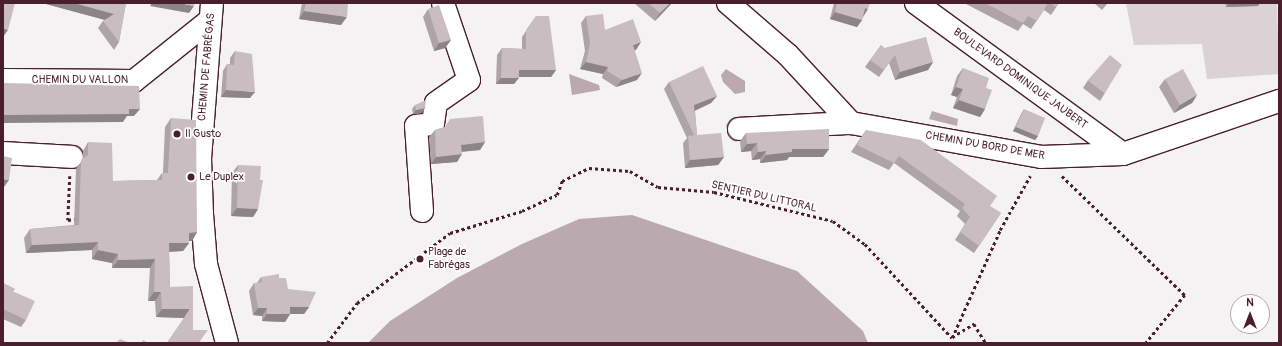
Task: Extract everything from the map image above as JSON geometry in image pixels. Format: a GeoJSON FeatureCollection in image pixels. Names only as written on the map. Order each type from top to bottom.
{"type":"FeatureCollection","features":[{"type":"Feature","properties":{"kind":"street"},"geometry":{"type":"LineString","coordinates":[[422,211],[416,126],[433,124],[436,103],[468,80],[443,3]]}},
{"type":"Feature","properties":{"kind":"street"},"geometry":{"type":"LineString","coordinates":[[728,3],[788,55],[851,123]]}},
{"type":"Feature","properties":{"kind":"street","name":"BOULEVARD DOMINIQUE JAUBERT"},"geometry":{"type":"LineString","coordinates":[[916,3],[1123,154]]}},
{"type":"Feature","properties":{"kind":"street","name":"CHEMIN DU VALLON"},"geometry":{"type":"LineString","coordinates":[[3,80],[134,81],[211,12]]}},
{"type":"Feature","properties":{"kind":"street","name":"CHEMIN DE FABRÉGAS"},"geometry":{"type":"LineString","coordinates":[[211,12],[200,158],[202,214],[206,264],[227,343]]}},
{"type":"Feature","properties":{"kind":"street","name":"CHEMIN DU BORD DE MER"},"geometry":{"type":"LineString","coordinates":[[739,129],[851,123],[1041,157],[1123,154],[1279,101]]}},
{"type":"Feature","properties":{"kind":"street"},"geometry":{"type":"LineString","coordinates":[[3,153],[72,157]]}},
{"type":"Feature","properties":{"kind":"path"},"geometry":{"type":"LineString","coordinates":[[72,157],[68,220],[84,219]]}},
{"type":"Feature","properties":{"kind":"path"},"geometry":{"type":"LineString","coordinates":[[952,338],[1000,230],[1041,157],[1185,294],[1146,343]]}},
{"type":"Feature","properties":{"kind":"path","name":"SENTIER DU LITTORAL"},"geometry":{"type":"LineString","coordinates":[[327,343],[357,304],[450,233],[557,195],[562,181],[589,168],[630,171],[658,187],[714,192],[833,221],[865,244],[952,338]]}},
{"type":"Feature","properties":{"kind":"path"},"geometry":{"type":"LineString","coordinates":[[952,338],[974,324],[986,343]]}},
{"type":"Feature","properties":{"kind":"shaded area"},"geometry":{"type":"Polygon","coordinates":[[[1126,3],[1277,3],[1279,74],[1207,79],[1202,44],[1134,45],[1126,3]]]}},
{"type":"Feature","properties":{"kind":"shaded area"},"geometry":{"type":"Polygon","coordinates":[[[726,69],[745,81],[745,92],[735,94],[723,82],[721,75],[726,69]]]}},
{"type":"Feature","properties":{"kind":"shaded area"},"geometry":{"type":"Polygon","coordinates":[[[569,74],[599,85],[600,90],[572,95],[569,74]]]}},
{"type":"Feature","properties":{"kind":"shaded area"},"geometry":{"type":"Polygon","coordinates":[[[932,111],[958,119],[957,126],[929,119],[932,111]]]}},
{"type":"Feature","properties":{"kind":"shaded area"},"geometry":{"type":"Polygon","coordinates":[[[632,215],[797,271],[863,331],[868,343],[368,343],[390,321],[457,278],[522,244],[579,219],[632,215]]]}},
{"type":"Feature","properties":{"kind":"building"},"geometry":{"type":"Polygon","coordinates":[[[3,3],[15,3],[8,30],[3,28],[3,3]]]}},
{"type":"Feature","properties":{"kind":"building"},"geometry":{"type":"Polygon","coordinates":[[[74,3],[126,3],[119,42],[103,21],[114,14],[74,3]]]}},
{"type":"Feature","properties":{"kind":"building"},"geometry":{"type":"Polygon","coordinates":[[[179,3],[195,3],[194,6],[179,3]]]}},
{"type":"Feature","properties":{"kind":"building"},"geometry":{"type":"Polygon","coordinates":[[[306,3],[348,3],[347,17],[304,11],[306,3]]]}},
{"type":"Feature","properties":{"kind":"building"},"geometry":{"type":"Polygon","coordinates":[[[648,3],[670,3],[660,13],[648,3]]]}},
{"type":"Feature","properties":{"kind":"building"},"geometry":{"type":"Polygon","coordinates":[[[837,3],[870,3],[868,9],[865,8],[862,20],[835,12],[837,3]]]}},
{"type":"Feature","properties":{"kind":"building"},"geometry":{"type":"Polygon","coordinates":[[[985,3],[1048,3],[1037,21],[1028,16],[1023,23],[985,3]]]}},
{"type":"Feature","properties":{"kind":"building"},"geometry":{"type":"Polygon","coordinates":[[[1050,3],[1059,3],[1056,7],[1050,3]]]}},
{"type":"Feature","properties":{"kind":"building"},"geometry":{"type":"Polygon","coordinates":[[[439,5],[451,40],[439,43],[428,9],[439,5]]]}},
{"type":"Feature","properties":{"kind":"building"},"geometry":{"type":"Polygon","coordinates":[[[603,14],[605,30],[633,19],[641,42],[633,45],[642,73],[622,80],[607,71],[608,67],[586,62],[590,43],[586,16],[603,14]]]}},
{"type":"Feature","properties":{"kind":"building"},"geometry":{"type":"Polygon","coordinates":[[[536,16],[549,16],[556,70],[519,70],[519,78],[501,78],[502,48],[526,49],[526,30],[536,16]]]}},
{"type":"Feature","properties":{"kind":"building"},"geometry":{"type":"Polygon","coordinates":[[[926,37],[933,62],[900,72],[895,55],[884,70],[870,60],[881,45],[884,48],[926,37]]]}},
{"type":"Feature","properties":{"kind":"building"},"geometry":{"type":"Polygon","coordinates":[[[235,51],[252,54],[255,92],[226,90],[227,64],[234,65],[235,51]]]}},
{"type":"Feature","properties":{"kind":"building"},"geometry":{"type":"Polygon","coordinates":[[[1110,55],[1122,65],[1105,93],[1088,80],[1110,55]]]}},
{"type":"Feature","properties":{"kind":"building"},"geometry":{"type":"Polygon","coordinates":[[[703,66],[717,96],[694,105],[697,135],[721,133],[724,157],[690,160],[688,136],[694,135],[669,82],[703,66]]]}},
{"type":"Feature","properties":{"kind":"building"},"geometry":{"type":"Polygon","coordinates":[[[963,68],[989,78],[986,88],[992,90],[985,109],[959,100],[963,89],[956,87],[963,68]]]}},
{"type":"Feature","properties":{"kind":"building"},"geometry":{"type":"Polygon","coordinates":[[[1183,69],[1197,95],[1180,105],[1165,79],[1183,69]]]}},
{"type":"Feature","properties":{"kind":"building"},"geometry":{"type":"Polygon","coordinates":[[[3,83],[139,86],[140,109],[129,109],[129,114],[3,115],[3,83]]]}},
{"type":"Feature","properties":{"kind":"building"},"geometry":{"type":"Polygon","coordinates":[[[426,100],[425,108],[416,110],[415,105],[426,100]]]}},
{"type":"Feature","properties":{"kind":"building"},"geometry":{"type":"Polygon","coordinates":[[[1024,109],[1045,118],[1038,136],[1016,127],[1024,109]]]}},
{"type":"Feature","properties":{"kind":"building"},"geometry":{"type":"Polygon","coordinates":[[[483,116],[485,142],[461,145],[462,154],[436,157],[435,130],[445,127],[450,119],[483,116]]]}},
{"type":"Feature","properties":{"kind":"building"},"geometry":{"type":"Polygon","coordinates":[[[171,118],[196,120],[197,232],[189,233],[189,243],[169,243],[170,287],[193,286],[193,330],[208,330],[200,341],[202,343],[167,343],[190,309],[162,309],[161,292],[154,292],[155,259],[118,260],[118,254],[98,250],[98,242],[32,245],[30,229],[79,225],[81,160],[88,155],[88,142],[112,143],[113,181],[162,180],[162,173],[168,173],[171,118]]]}},
{"type":"Feature","properties":{"kind":"building"},"geometry":{"type":"Polygon","coordinates":[[[829,129],[829,149],[792,149],[792,152],[766,155],[766,151],[758,152],[757,143],[747,144],[746,133],[829,129]]]}},
{"type":"Feature","properties":{"kind":"building"},"geometry":{"type":"Polygon","coordinates":[[[866,130],[921,140],[997,196],[990,206],[1001,213],[979,246],[960,232],[970,217],[962,208],[965,204],[899,156],[894,163],[857,145],[866,130]]]}},
{"type":"Feature","properties":{"kind":"building"},"geometry":{"type":"Polygon","coordinates":[[[3,156],[12,158],[9,180],[3,179],[3,156]]]}},
{"type":"Feature","properties":{"kind":"building"},"geometry":{"type":"Polygon","coordinates":[[[238,165],[261,166],[260,180],[263,180],[258,209],[237,208],[238,165]]]}},
{"type":"Feature","properties":{"kind":"building"},"geometry":{"type":"Polygon","coordinates":[[[279,274],[279,278],[286,278],[288,289],[316,292],[309,307],[290,307],[290,314],[267,314],[267,308],[258,308],[254,283],[262,282],[261,277],[279,274]]]}},
{"type":"Feature","properties":{"kind":"building"},"geometry":{"type":"Polygon","coordinates":[[[3,283],[15,289],[12,291],[35,301],[26,320],[3,309],[3,283]]]}},
{"type":"Feature","properties":{"kind":"building"},"geometry":{"type":"Polygon","coordinates":[[[120,339],[130,343],[116,343],[120,339]]]}},
{"type":"Feature","properties":{"kind":"building"},"geometry":{"type":"Polygon","coordinates":[[[143,340],[148,343],[141,343],[143,340]]]}},
{"type":"Feature","properties":{"kind":"place","name":"Il Gusto"},"geometry":{"type":"Point","coordinates":[177,134]}},
{"type":"Feature","properties":{"kind":"place","name":"Le Duplex"},"geometry":{"type":"Point","coordinates":[191,177]}},
{"type":"Feature","properties":{"kind":"place","name":"Plage de Fabrégas"},"geometry":{"type":"Point","coordinates":[420,259]}}]}
